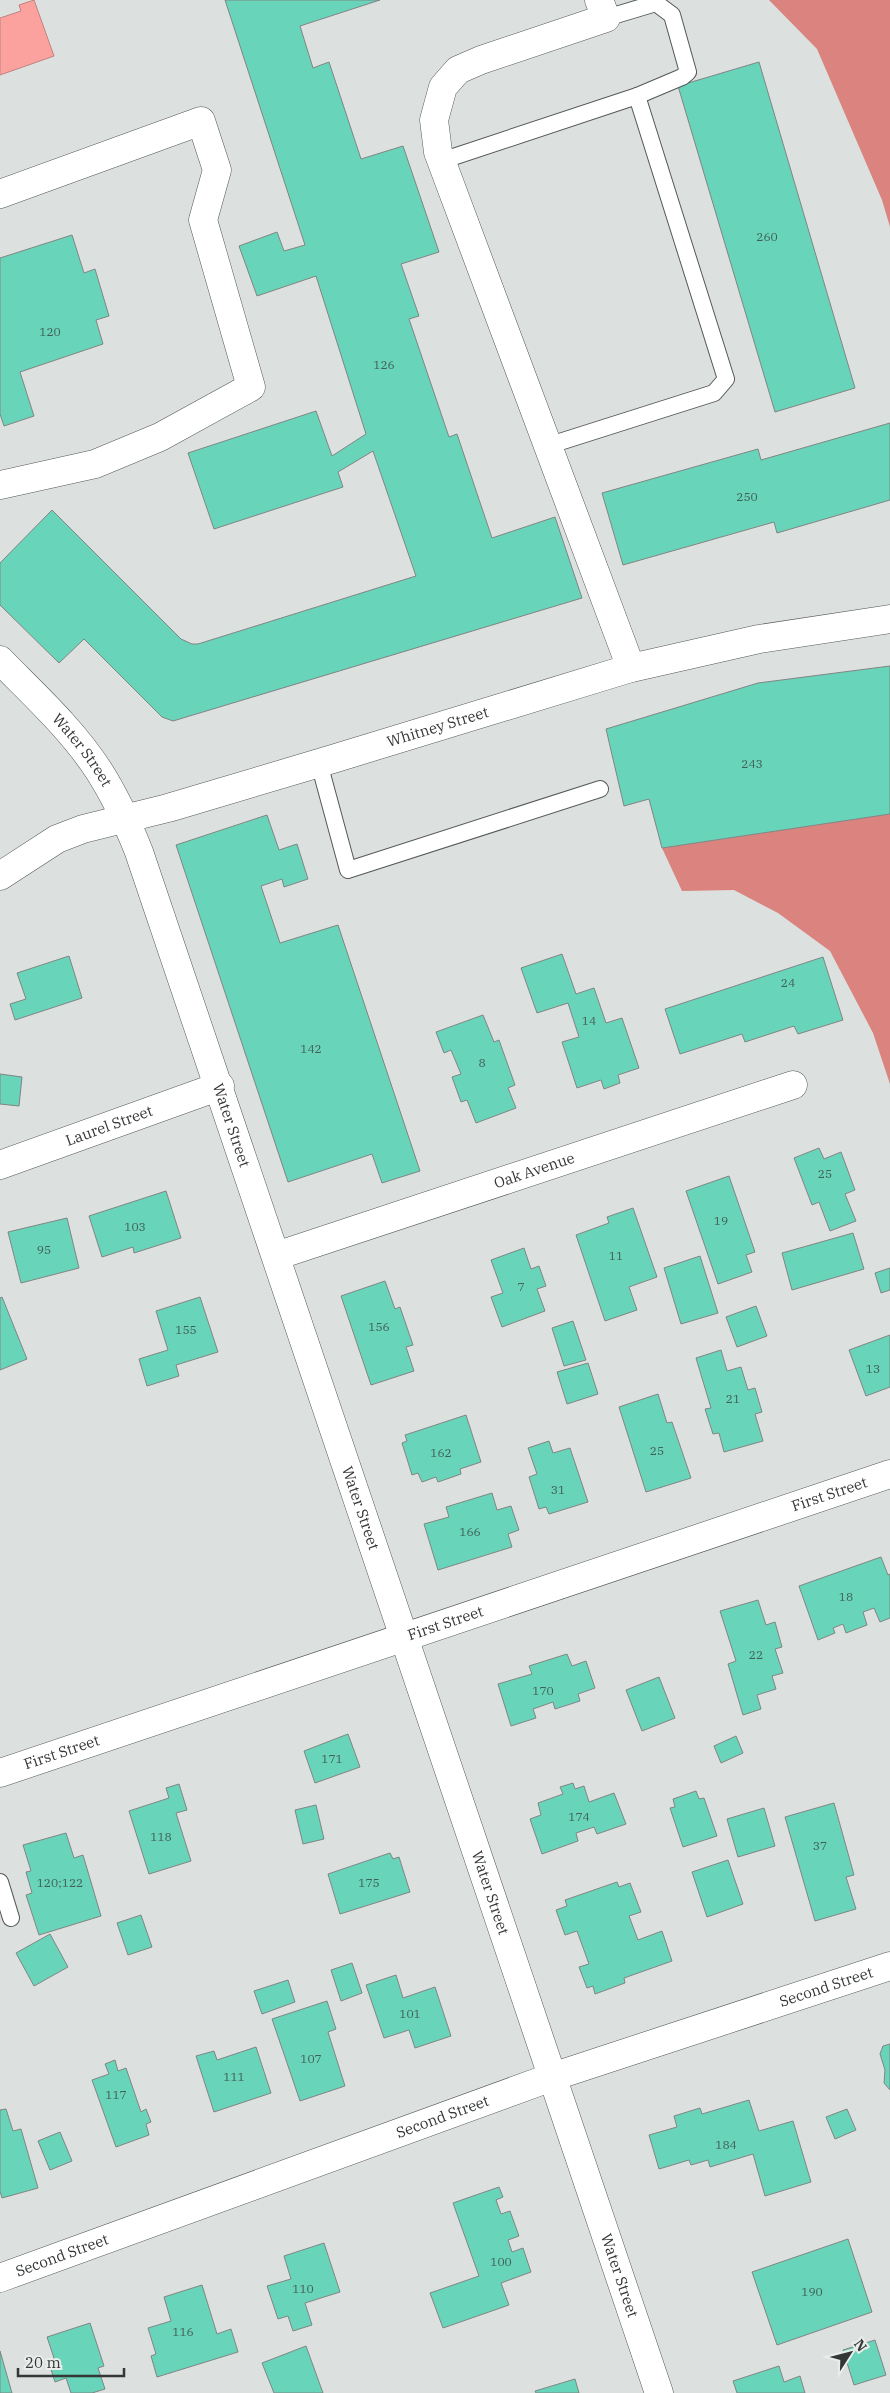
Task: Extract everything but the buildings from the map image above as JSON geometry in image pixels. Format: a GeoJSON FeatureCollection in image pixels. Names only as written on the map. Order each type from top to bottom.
{"type":"FeatureCollection","features":[{"type":"Feature","properties":{"kind":"street"},"geometry":{"type":"LineString","coordinates":[[602,9],[458,70],[443,88],[434,120],[440,160],[631,668]]}},
{"type":"Feature","properties":{"kind":"street"},"geometry":{"type":"LineString","coordinates":[[0,194],[201,121],[217,170],[204,220],[251,387],[160,437],[95,464],[0,485]]}},
{"type":"Feature","properties":{"kind":"street","name":"Whitney Street"},"geometry":{"type":"LineString","coordinates":[[0,876],[57,839],[83,829],[126,819],[319,763],[631,668],[759,639],[890,619]]}},
{"type":"Feature","properties":{"kind":"street","name":"Water Street"},"geometry":{"type":"LineString","coordinates":[[0,660],[66,729],[98,770],[126,819],[139,852],[220,1086],[659,2393]]}},
{"type":"Feature","properties":{"kind":"street","name":"Oak Avenue"},"geometry":{"type":"LineString","coordinates":[[276,1256],[793,1085]]}},
{"type":"Feature","properties":{"kind":"street","name":"Laurel Street"},"geometry":{"type":"LineString","coordinates":[[0,1164],[220,1086]]}},
{"type":"Feature","properties":{"kind":"street","name":"First Street"},"geometry":{"type":"LineString","coordinates":[[0,1772],[890,1474]]}},
{"type":"Feature","properties":{"kind":"street","name":"Second Street"},"geometry":{"type":"LineString","coordinates":[[0,2278],[552,2077],[890,1966]]}},
{"type":"Feature","properties":{"kind":"lane"},"geometry":{"type":"LineString","coordinates":[[440,160],[637,96],[682,77],[688,72],[672,15],[656,3],[602,9]]}},
{"type":"Feature","properties":{"kind":"lane"},"geometry":{"type":"LineString","coordinates":[[548,446],[714,393],[726,379],[637,96]]}},
{"type":"Feature","properties":{"kind":"lane"},"geometry":{"type":"LineString","coordinates":[[319,763],[348,870],[600,789]]}},
{"type":"Feature","properties":{"kind":"lane"},"geometry":{"type":"LineString","coordinates":[[0,1882],[12,1918]]}},
{"type":"Feature","properties":{"kind":"shaded area"},"geometry":{"type":"Polygon","coordinates":[[[34,0],[54,56],[0,75],[0,18],[21,11],[19,5],[34,0]]]}},
{"type":"Feature","properties":{"kind":"shaded area"},"geometry":{"type":"Polygon","coordinates":[[[769,0],[890,0],[890,227],[882,200],[817,49],[769,0]]]}},
{"type":"Feature","properties":{"kind":"shaded area"},"geometry":{"type":"Polygon","coordinates":[[[890,814],[890,1084],[873,1033],[830,951],[778,913],[734,890],[682,891],[662,848],[890,814]]]}}]}
